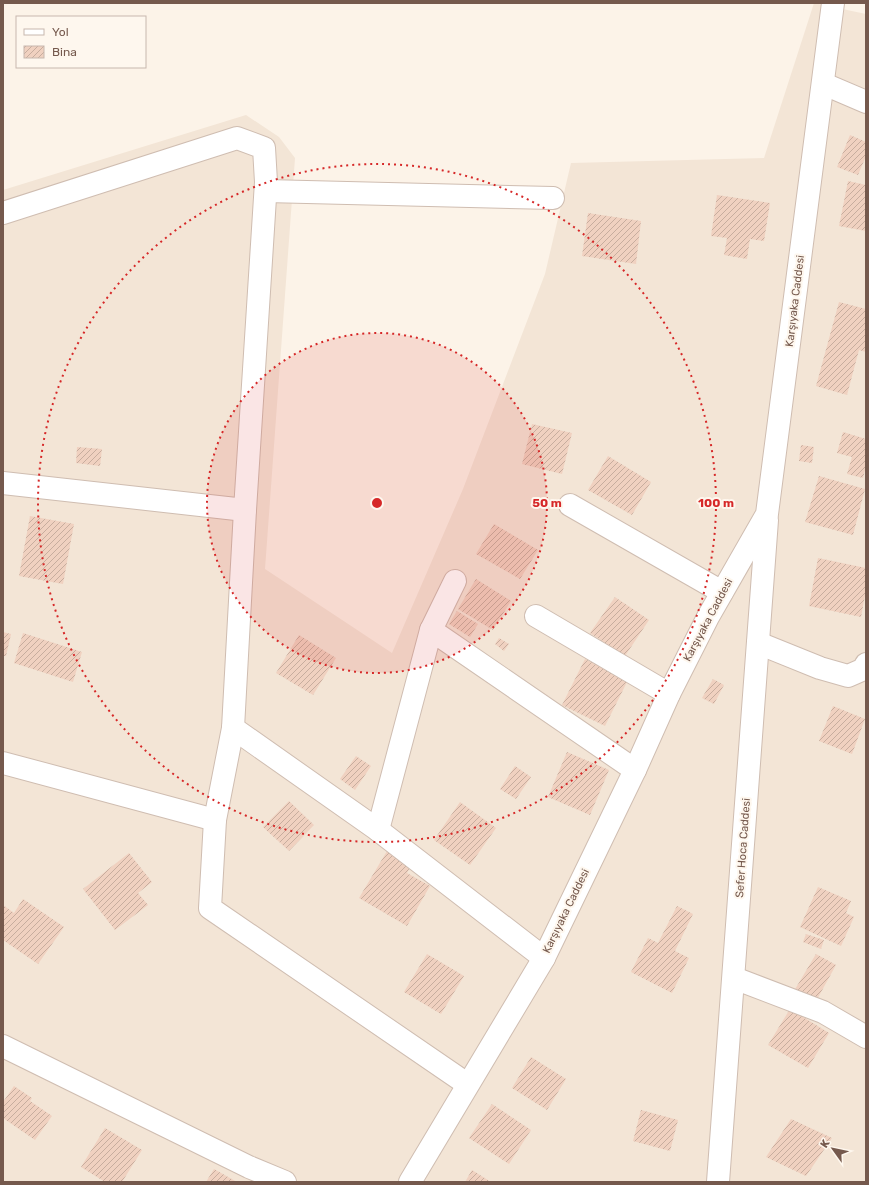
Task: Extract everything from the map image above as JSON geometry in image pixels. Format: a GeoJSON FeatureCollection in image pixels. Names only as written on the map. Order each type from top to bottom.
{"type":"FeatureCollection","features":[{"type":"Feature","properties":{"kind":"street","name":"Karşıyaka Caddesi"},"geometry":{"type":"LineString","coordinates":[[410,1182],[467,1084],[544,958],[635,770],[669,694],[722,592],[767,514],[824,84],[833,3]]}},
{"type":"Feature","properties":{"kind":"street"},"geometry":{"type":"LineString","coordinates":[[824,84],[866,102]]}},
{"type":"Feature","properties":{"kind":"street"},"geometry":{"type":"LineString","coordinates":[[3,213],[237,138],[264,148],[266,191],[245,510],[233,728],[214,820],[210,908],[467,1084]]}},
{"type":"Feature","properties":{"kind":"street"},"geometry":{"type":"LineString","coordinates":[[266,191],[553,198]]}},
{"type":"Feature","properties":{"kind":"street"},"geometry":{"type":"LineString","coordinates":[[3,484],[245,510]]}},
{"type":"Feature","properties":{"kind":"street"},"geometry":{"type":"LineString","coordinates":[[570,505],[722,592]]}},
{"type":"Feature","properties":{"kind":"street","name":"Sefer Hoca Caddesi"},"geometry":{"type":"LineString","coordinates":[[718,1182],[767,514]]}},
{"type":"Feature","properties":{"kind":"street"},"geometry":{"type":"LineString","coordinates":[[378,830],[431,630],[455,581]]}},
{"type":"Feature","properties":{"kind":"street"},"geometry":{"type":"LineString","coordinates":[[536,616],[669,694]]}},
{"type":"Feature","properties":{"kind":"street"},"geometry":{"type":"LineString","coordinates":[[431,630],[635,770]]}},
{"type":"Feature","properties":{"kind":"street"},"geometry":{"type":"LineString","coordinates":[[758,643],[820,668],[848,676],[864,669],[866,664]]}},
{"type":"Feature","properties":{"kind":"street"},"geometry":{"type":"LineString","coordinates":[[233,728],[378,830],[544,958]]}},
{"type":"Feature","properties":{"kind":"street"},"geometry":{"type":"LineString","coordinates":[[3,763],[214,820]]}},
{"type":"Feature","properties":{"kind":"street"},"geometry":{"type":"LineString","coordinates":[[734,978],[824,1012],[866,1037]]}},
{"type":"Feature","properties":{"kind":"street"},"geometry":{"type":"LineString","coordinates":[[3,1046],[249,1167],[285,1182]]}},
{"type":"Feature","properties":{"kind":"shaded area"},"geometry":{"type":"Polygon","coordinates":[[[814,3],[866,14],[866,1182],[3,1182],[3,190],[246,115],[279,137],[295,158],[265,569],[392,653],[463,489],[545,274],[571,163],[764,158],[814,3]]]}},
{"type":"Feature","properties":{"kind":"building"},"geometry":{"type":"Polygon","coordinates":[[[850,135],[866,142],[866,156],[858,175],[837,167],[850,135]]]}},
{"type":"Feature","properties":{"kind":"building"},"geometry":{"type":"Polygon","coordinates":[[[848,181],[866,185],[866,231],[839,226],[848,181]]]}},
{"type":"Feature","properties":{"kind":"building"},"geometry":{"type":"Polygon","coordinates":[[[717,195],[770,203],[764,241],[750,239],[747,259],[724,255],[727,238],[711,236],[717,195]]]}},
{"type":"Feature","properties":{"kind":"building"},"geometry":{"type":"Polygon","coordinates":[[[588,213],[641,221],[636,264],[582,256],[588,213]]]}},
{"type":"Feature","properties":{"kind":"building"},"geometry":{"type":"Polygon","coordinates":[[[839,302],[866,309],[866,352],[859,350],[847,395],[816,386],[839,302]]]}},
{"type":"Feature","properties":{"kind":"building"},"geometry":{"type":"Polygon","coordinates":[[[532,424],[572,433],[562,474],[522,464],[532,424]]]}},
{"type":"Feature","properties":{"kind":"building"},"geometry":{"type":"Polygon","coordinates":[[[843,432],[866,439],[866,466],[863,478],[847,474],[852,457],[837,453],[843,432]]]}},
{"type":"Feature","properties":{"kind":"building"},"geometry":{"type":"Polygon","coordinates":[[[801,445],[814,447],[812,463],[799,461],[801,445]]]}},
{"type":"Feature","properties":{"kind":"building"},"geometry":{"type":"Polygon","coordinates":[[[77,447],[102,449],[100,466],[76,463],[77,447]]]}},
{"type":"Feature","properties":{"kind":"building"},"geometry":{"type":"Polygon","coordinates":[[[608,456],[651,482],[632,515],[588,490],[608,456]]]}},
{"type":"Feature","properties":{"kind":"building"},"geometry":{"type":"Polygon","coordinates":[[[819,476],[865,489],[853,535],[805,522],[819,476]]]}},
{"type":"Feature","properties":{"kind":"building"},"geometry":{"type":"Polygon","coordinates":[[[30,516],[74,524],[63,584],[19,576],[30,516]]]}},
{"type":"Feature","properties":{"kind":"building"},"geometry":{"type":"Polygon","coordinates":[[[494,524],[538,550],[520,579],[476,554],[494,524]]]}},
{"type":"Feature","properties":{"kind":"building"},"geometry":{"type":"Polygon","coordinates":[[[818,558],[866,568],[866,590],[861,617],[809,606],[818,558]]]}},
{"type":"Feature","properties":{"kind":"building"},"geometry":{"type":"Polygon","coordinates":[[[476,579],[511,601],[493,630],[458,609],[476,579]]]}},
{"type":"Feature","properties":{"kind":"building"},"geometry":{"type":"Polygon","coordinates":[[[615,597],[649,620],[625,656],[590,633],[615,597]]]}},
{"type":"Feature","properties":{"kind":"building"},"geometry":{"type":"Polygon","coordinates":[[[457,611],[478,624],[470,637],[449,624],[457,611]]]}},
{"type":"Feature","properties":{"kind":"building"},"geometry":{"type":"Polygon","coordinates":[[[3,632],[11,634],[6,656],[3,656],[3,632]]]}},
{"type":"Feature","properties":{"kind":"building"},"geometry":{"type":"Polygon","coordinates":[[[23,633],[82,652],[73,682],[14,663],[23,633]]]}},
{"type":"Feature","properties":{"kind":"building"},"geometry":{"type":"Polygon","coordinates":[[[299,635],[336,658],[313,695],[276,673],[299,635]]]}},
{"type":"Feature","properties":{"kind":"building"},"geometry":{"type":"Polygon","coordinates":[[[499,638],[509,644],[504,651],[495,644],[499,638]]]}},
{"type":"Feature","properties":{"kind":"building"},"geometry":{"type":"Polygon","coordinates":[[[585,659],[628,680],[605,726],[562,705],[585,659]]]}},
{"type":"Feature","properties":{"kind":"building"},"geometry":{"type":"Polygon","coordinates":[[[713,679],[724,685],[714,704],[702,698],[713,679]]]}},
{"type":"Feature","properties":{"kind":"building"},"geometry":{"type":"Polygon","coordinates":[[[833,706],[865,719],[852,754],[819,741],[833,706]]]}},
{"type":"Feature","properties":{"kind":"building"},"geometry":{"type":"Polygon","coordinates":[[[567,752],[609,770],[590,815],[548,797],[567,752]]]}},
{"type":"Feature","properties":{"kind":"building"},"geometry":{"type":"Polygon","coordinates":[[[356,756],[371,766],[355,790],[340,779],[356,756]]]}},
{"type":"Feature","properties":{"kind":"building"},"geometry":{"type":"Polygon","coordinates":[[[515,766],[531,777],[516,799],[500,789],[515,766]]]}},
{"type":"Feature","properties":{"kind":"building"},"geometry":{"type":"Polygon","coordinates":[[[289,801],[314,825],[289,851],[263,827],[289,801]]]}},
{"type":"Feature","properties":{"kind":"building"},"geometry":{"type":"Polygon","coordinates":[[[460,802],[496,828],[470,865],[434,840],[460,802]]]}},
{"type":"Feature","properties":{"kind":"building"},"geometry":{"type":"Polygon","coordinates":[[[390,846],[414,860],[407,873],[430,886],[407,926],[359,898],[390,846]]]}},
{"type":"Feature","properties":{"kind":"building"},"geometry":{"type":"Polygon","coordinates":[[[129,853],[152,882],[138,893],[148,905],[115,930],[83,889],[129,853]]]}},
{"type":"Feature","properties":{"kind":"building"},"geometry":{"type":"Polygon","coordinates":[[[818,887],[851,901],[846,913],[854,917],[841,946],[800,927],[818,887]]]}},
{"type":"Feature","properties":{"kind":"building"},"geometry":{"type":"Polygon","coordinates":[[[23,899],[64,927],[38,964],[3,940],[3,905],[14,913],[23,899]]]}},
{"type":"Feature","properties":{"kind":"building"},"geometry":{"type":"Polygon","coordinates":[[[677,906],[693,914],[675,951],[689,958],[672,993],[631,972],[648,938],[658,943],[677,906]]]}},
{"type":"Feature","properties":{"kind":"building"},"geometry":{"type":"Polygon","coordinates":[[[806,934],[824,940],[821,949],[803,942],[806,934]]]}},
{"type":"Feature","properties":{"kind":"building"},"geometry":{"type":"Polygon","coordinates":[[[427,954],[464,976],[441,1014],[404,992],[427,954]]]}},
{"type":"Feature","properties":{"kind":"building"},"geometry":{"type":"Polygon","coordinates":[[[816,954],[836,965],[815,1003],[794,991],[816,954]]]}},
{"type":"Feature","properties":{"kind":"building"},"geometry":{"type":"Polygon","coordinates":[[[790,1009],[829,1033],[808,1068],[768,1045],[790,1009]]]}},
{"type":"Feature","properties":{"kind":"building"},"geometry":{"type":"Polygon","coordinates":[[[531,1057],[566,1079],[547,1110],[512,1088],[531,1057]]]}},
{"type":"Feature","properties":{"kind":"building"},"geometry":{"type":"Polygon","coordinates":[[[14,1086],[32,1098],[30,1101],[52,1116],[35,1140],[3,1118],[3,1102],[14,1086]]]}},
{"type":"Feature","properties":{"kind":"building"},"geometry":{"type":"Polygon","coordinates":[[[492,1104],[531,1130],[509,1164],[469,1138],[492,1104]]]}},
{"type":"Feature","properties":{"kind":"building"},"geometry":{"type":"Polygon","coordinates":[[[641,1110],[678,1120],[670,1151],[633,1141],[641,1110]]]}},
{"type":"Feature","properties":{"kind":"building"},"geometry":{"type":"Polygon","coordinates":[[[791,1119],[832,1138],[806,1176],[766,1157],[791,1119]]]}},
{"type":"Feature","properties":{"kind":"building"},"geometry":{"type":"Polygon","coordinates":[[[105,1128],[142,1150],[122,1182],[105,1182],[81,1167],[105,1128]]]}},
{"type":"Feature","properties":{"kind":"building"},"geometry":{"type":"Polygon","coordinates":[[[214,1169],[237,1182],[206,1182],[214,1169]]]}},
{"type":"Feature","properties":{"kind":"building"},"geometry":{"type":"Polygon","coordinates":[[[472,1170],[491,1182],[465,1182],[472,1170]]]}}]}
